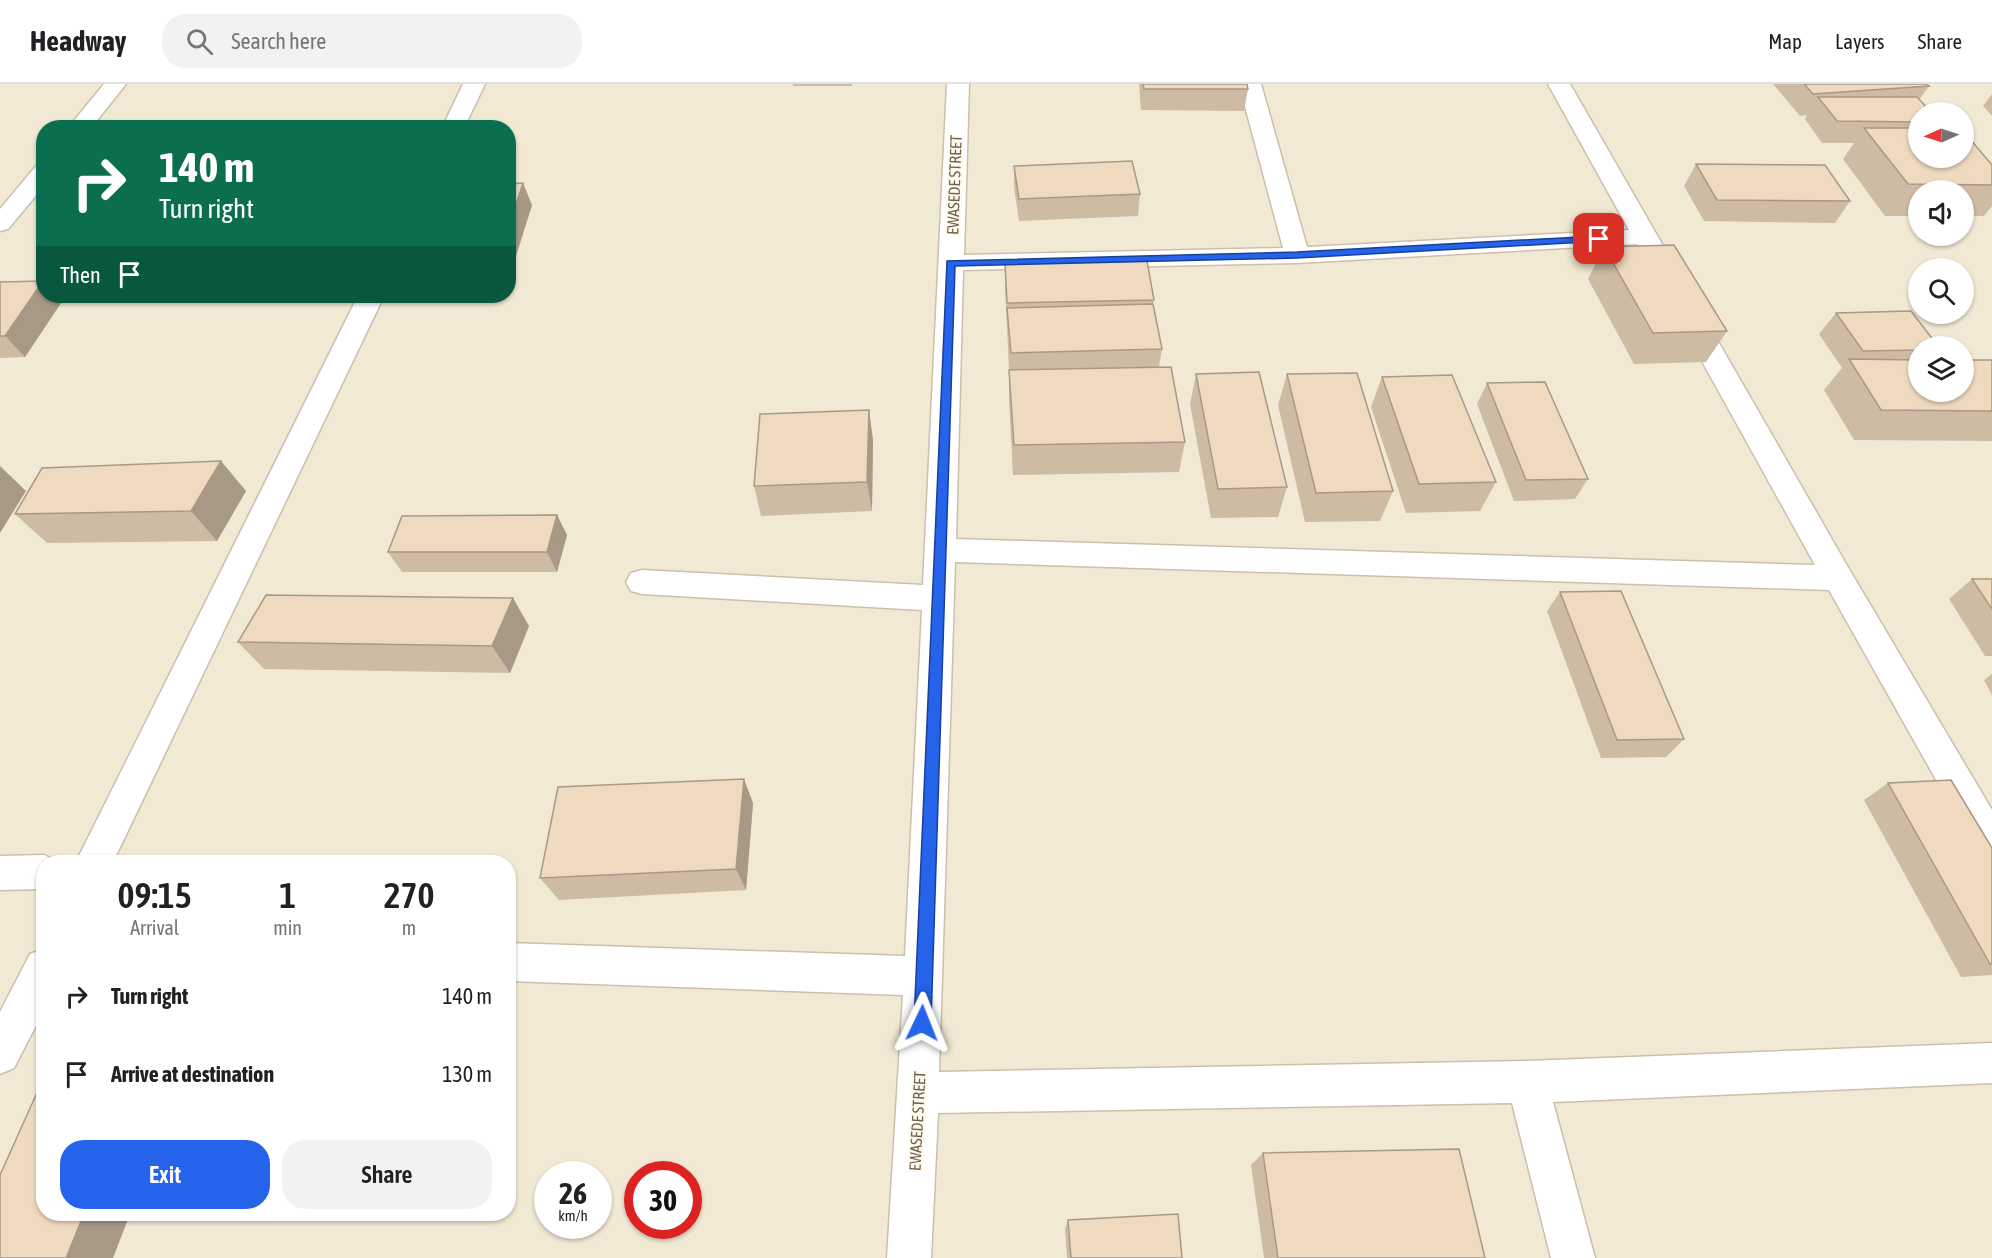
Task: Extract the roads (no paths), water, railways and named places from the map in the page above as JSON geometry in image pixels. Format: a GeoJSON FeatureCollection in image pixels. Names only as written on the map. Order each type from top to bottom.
{"type":"FeatureCollection","features":[{"type":"Feature","properties":{"kind":"street"},"geometry":{"type":"LineString","coordinates":[[86,120],[115,84]]}},
{"type":"Feature","properties":{"kind":"street"},"geometry":{"type":"LineString","coordinates":[[457,120],[474,84]]}},
{"type":"Feature","properties":{"kind":"street","name":"EWASEDE STREET"},"geometry":{"type":"LineString","coordinates":[[909,1258],[924,976],[958,84]]}},
{"type":"Feature","properties":{"kind":"street"},"geometry":{"type":"LineString","coordinates":[[1250,84],[1297,255]]}},
{"type":"Feature","properties":{"kind":"street"},"geometry":{"type":"LineString","coordinates":[[1559,84],[1838,578],[1992,844]]}},
{"type":"Feature","properties":{"kind":"street"},"geometry":{"type":"LineString","coordinates":[[0,224],[36,181]]}},
{"type":"Feature","properties":{"kind":"street"},"geometry":{"type":"LineString","coordinates":[[950,263],[1297,255],[1646,236]]}},
{"type":"Feature","properties":{"kind":"street"},"geometry":{"type":"LineString","coordinates":[[97,855],[368,303]]}},
{"type":"Feature","properties":{"kind":"street"},"geometry":{"type":"LineString","coordinates":[[940,550],[1838,578]]}},
{"type":"Feature","properties":{"kind":"street"},"geometry":{"type":"LineString","coordinates":[[642,582],[938,598]]}},
{"type":"Feature","properties":{"kind":"street"},"geometry":{"type":"LineString","coordinates":[[0,873],[36,872]]}},
{"type":"Feature","properties":{"kind":"street"},"geometry":{"type":"LineString","coordinates":[[516,962],[924,976]]}},
{"type":"Feature","properties":{"kind":"street"},"geometry":{"type":"LineString","coordinates":[[0,1054],[36,984]]}},
{"type":"Feature","properties":{"kind":"street"},"geometry":{"type":"LineString","coordinates":[[919,1093],[1527,1082],[1992,1063]]}},
{"type":"Feature","properties":{"kind":"street"},"geometry":{"type":"LineString","coordinates":[[1527,1082],[1573,1258]]}}]}
